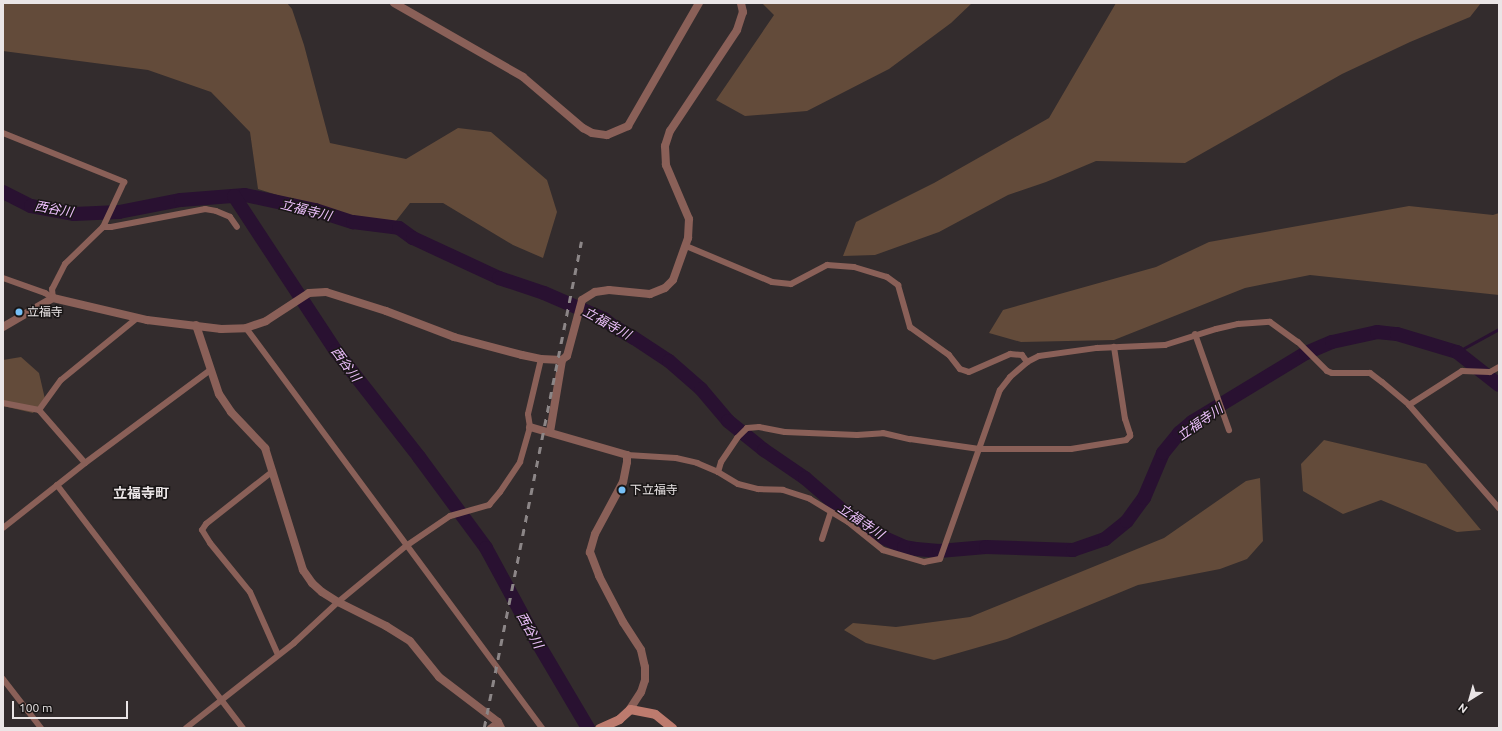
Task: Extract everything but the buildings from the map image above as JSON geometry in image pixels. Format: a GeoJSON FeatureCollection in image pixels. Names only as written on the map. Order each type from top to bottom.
{"type":"FeatureCollection","features":[{"type":"Feature","properties":{"kind":"main road"},"geometry":{"type":"LineString","coordinates":[[599,728],[619,718],[630,709],[655,714],[672,728]]}},
{"type":"Feature","properties":{"kind":"street"},"geometry":{"type":"LineString","coordinates":[[394,3],[523,77],[583,128],[592,133],[607,135],[628,126],[699,3]]}},
{"type":"Feature","properties":{"kind":"street"},"geometry":{"type":"LineString","coordinates":[[3,278],[45,293],[53,298],[137,318],[221,329],[246,328],[266,321],[293,305],[309,293],[326,292],[386,311],[454,337],[542,359],[562,360],[567,356],[582,300],[595,292],[609,290],[650,294],[664,288],[673,280],[686,246],[689,219],[666,165],[665,146],[670,131],[737,30],[743,12],[740,3]]}},
{"type":"Feature","properties":{"kind":"street"},"geometry":{"type":"LineString","coordinates":[[3,133],[38,149],[124,182],[103,227],[65,264],[52,289],[53,298]]}},
{"type":"Feature","properties":{"kind":"street"},"geometry":{"type":"LineString","coordinates":[[103,227],[111,227],[205,209],[216,210],[230,217],[237,227]]}},
{"type":"Feature","properties":{"kind":"street"},"geometry":{"type":"LineString","coordinates":[[686,246],[772,282],[791,284],[827,265],[854,267],[887,277],[898,286],[910,327],[949,355],[960,369],[969,372],[1010,354],[1022,355],[1027,362]]}},
{"type":"Feature","properties":{"kind":"street"},"geometry":{"type":"LineString","coordinates":[[3,327],[53,298]]}},
{"type":"Feature","properties":{"kind":"street"},"geometry":{"type":"LineString","coordinates":[[38,410],[61,380],[137,318]]}},
{"type":"Feature","properties":{"kind":"street"},"geometry":{"type":"LineString","coordinates":[[530,427],[627,455],[676,458],[697,463],[718,472],[738,484],[758,489],[783,490],[810,499],[831,512],[883,550],[924,562],[940,559],[1000,390],[1010,377],[1027,362],[1038,356],[1114,347],[1165,345],[1195,334],[1238,324],[1270,322],[1298,342],[1327,371],[1332,373],[1370,373],[1409,405],[1499,508]]}},
{"type":"Feature","properties":{"kind":"street"},"geometry":{"type":"LineString","coordinates":[[196,325],[219,394],[231,412],[265,448],[273,471],[283,511],[303,570],[312,583],[322,592],[338,602],[386,626],[410,641],[439,677],[500,725]]}},
{"type":"Feature","properties":{"kind":"street"},"geometry":{"type":"LineString","coordinates":[[246,328],[542,728]]}},
{"type":"Feature","properties":{"kind":"street"},"geometry":{"type":"LineString","coordinates":[[1195,334],[1229,430]]}},
{"type":"Feature","properties":{"kind":"street"},"geometry":{"type":"LineString","coordinates":[[718,472],[721,462],[744,430],[747,428],[759,427],[793,432],[857,435],[883,433],[910,439],[978,449],[1071,449],[1129,439],[1130,434],[1125,419],[1114,347]]}},
{"type":"Feature","properties":{"kind":"street"},"geometry":{"type":"LineString","coordinates":[[186,728],[294,643],[338,602],[406,546],[450,516],[489,505],[500,492],[520,462],[530,427],[528,414],[542,359]]}},
{"type":"Feature","properties":{"kind":"street"},"geometry":{"type":"LineString","coordinates":[[550,432],[562,360]]}},
{"type":"Feature","properties":{"kind":"street"},"geometry":{"type":"LineString","coordinates":[[1409,405],[1462,370],[1490,372],[1499,367]]}},
{"type":"Feature","properties":{"kind":"street"},"geometry":{"type":"LineString","coordinates":[[3,528],[85,463],[210,370]]}},
{"type":"Feature","properties":{"kind":"street"},"geometry":{"type":"LineString","coordinates":[[3,403],[38,410],[85,463]]}},
{"type":"Feature","properties":{"kind":"street"},"geometry":{"type":"LineString","coordinates":[[627,455],[623,482],[595,534],[590,552],[599,576],[623,622],[641,650],[645,667],[645,680],[641,692],[630,709]]}},
{"type":"Feature","properties":{"kind":"street"},"geometry":{"type":"LineString","coordinates":[[273,471],[206,524],[202,530],[210,543],[250,592],[278,655]]}},
{"type":"Feature","properties":{"kind":"street"},"geometry":{"type":"LineString","coordinates":[[57,485],[243,728]]}},
{"type":"Feature","properties":{"kind":"street"},"geometry":{"type":"LineString","coordinates":[[822,539],[831,512]]}},
{"type":"Feature","properties":{"kind":"street"},"geometry":{"type":"LineString","coordinates":[[3,679],[41,728]]}},
{"type":"Feature","properties":{"kind":"street"},"geometry":{"type":"LineString","coordinates":[[490,728],[500,725]]}},
{"type":"Feature","properties":{"kind":"shaded area"},"geometry":{"type":"Polygon","coordinates":[[[3,3],[287,3],[292,9],[304,45],[330,143],[406,159],[458,128],[491,132],[547,180],[557,212],[543,258],[513,245],[443,203],[410,203],[392,226],[351,218],[258,189],[250,132],[211,92],[148,70],[3,51],[3,3]]]}},
{"type":"Feature","properties":{"kind":"shaded area"},"geometry":{"type":"Polygon","coordinates":[[[762,3],[972,3],[951,23],[889,69],[807,111],[745,116],[716,100],[774,15],[762,3]]]}},
{"type":"Feature","properties":{"kind":"shaded area"},"geometry":{"type":"Polygon","coordinates":[[[1116,3],[1481,3],[1470,17],[1410,42],[1342,74],[1185,163],[1096,161],[1046,182],[1008,195],[939,232],[875,255],[843,256],[856,222],[934,183],[1049,118],[1116,3]]]}},
{"type":"Feature","properties":{"kind":"shaded area"},"geometry":{"type":"Polygon","coordinates":[[[1409,206],[1493,215],[1499,213],[1499,295],[1310,275],[1245,288],[1114,340],[1021,342],[989,333],[1003,310],[1156,267],[1209,242],[1409,206]]]}},
{"type":"Feature","properties":{"kind":"shaded area"},"geometry":{"type":"Polygon","coordinates":[[[21,357],[39,373],[45,399],[33,413],[3,406],[3,360],[21,357]]]}},
{"type":"Feature","properties":{"kind":"shaded area"},"geometry":{"type":"Polygon","coordinates":[[[1324,440],[1426,464],[1481,530],[1457,532],[1381,500],[1343,514],[1303,491],[1301,464],[1324,440]]]}},
{"type":"Feature","properties":{"kind":"shaded area"},"geometry":{"type":"Polygon","coordinates":[[[1260,478],[1263,541],[1247,559],[1220,569],[1138,585],[1007,639],[934,660],[866,643],[844,630],[853,623],[896,627],[970,617],[1164,538],[1246,481],[1260,478]]]}},
{"type":"Feature","properties":{"kind":"waterway","name":"立福寺川"},"geometry":{"type":"LineString","coordinates":[[3,192],[31,206],[74,214],[119,212],[181,200],[245,195],[315,210],[353,222],[399,228],[413,238],[499,278],[544,293],[604,319],[669,361],[701,389],[728,421],[764,450],[805,478],[849,516],[882,537],[904,547],[916,549],[939,551],[986,547],[1073,550],[1105,539],[1127,521],[1144,498],[1163,453],[1179,433],[1192,422],[1306,353],[1332,342],[1377,332],[1397,334],[1457,352],[1499,385]]}},
{"type":"Feature","properties":{"kind":"waterway","name":"西谷川"},"geometry":{"type":"LineString","coordinates":[[234,196],[336,351],[419,457],[486,548],[536,640],[588,728]]}},
{"type":"Feature","properties":{"kind":"waterway"},"geometry":{"type":"LineString","coordinates":[[1457,352],[1499,329]]}},
{"type":"Feature","properties":{"kind":"railway"},"geometry":{"type":"LineString","coordinates":[[484,728],[581,242]]}},
{"type":"Feature","properties":{"kind":"place","name":"立福寺"},"geometry":{"type":"Point","coordinates":[19,312]}},
{"type":"Feature","properties":{"kind":"place","name":"下立福寺"},"geometry":{"type":"Point","coordinates":[622,490]}},
{"type":"Feature","properties":{"kind":"district","name":"立福寺町"},"geometry":{"type":"Point","coordinates":[141,493]}}]}
